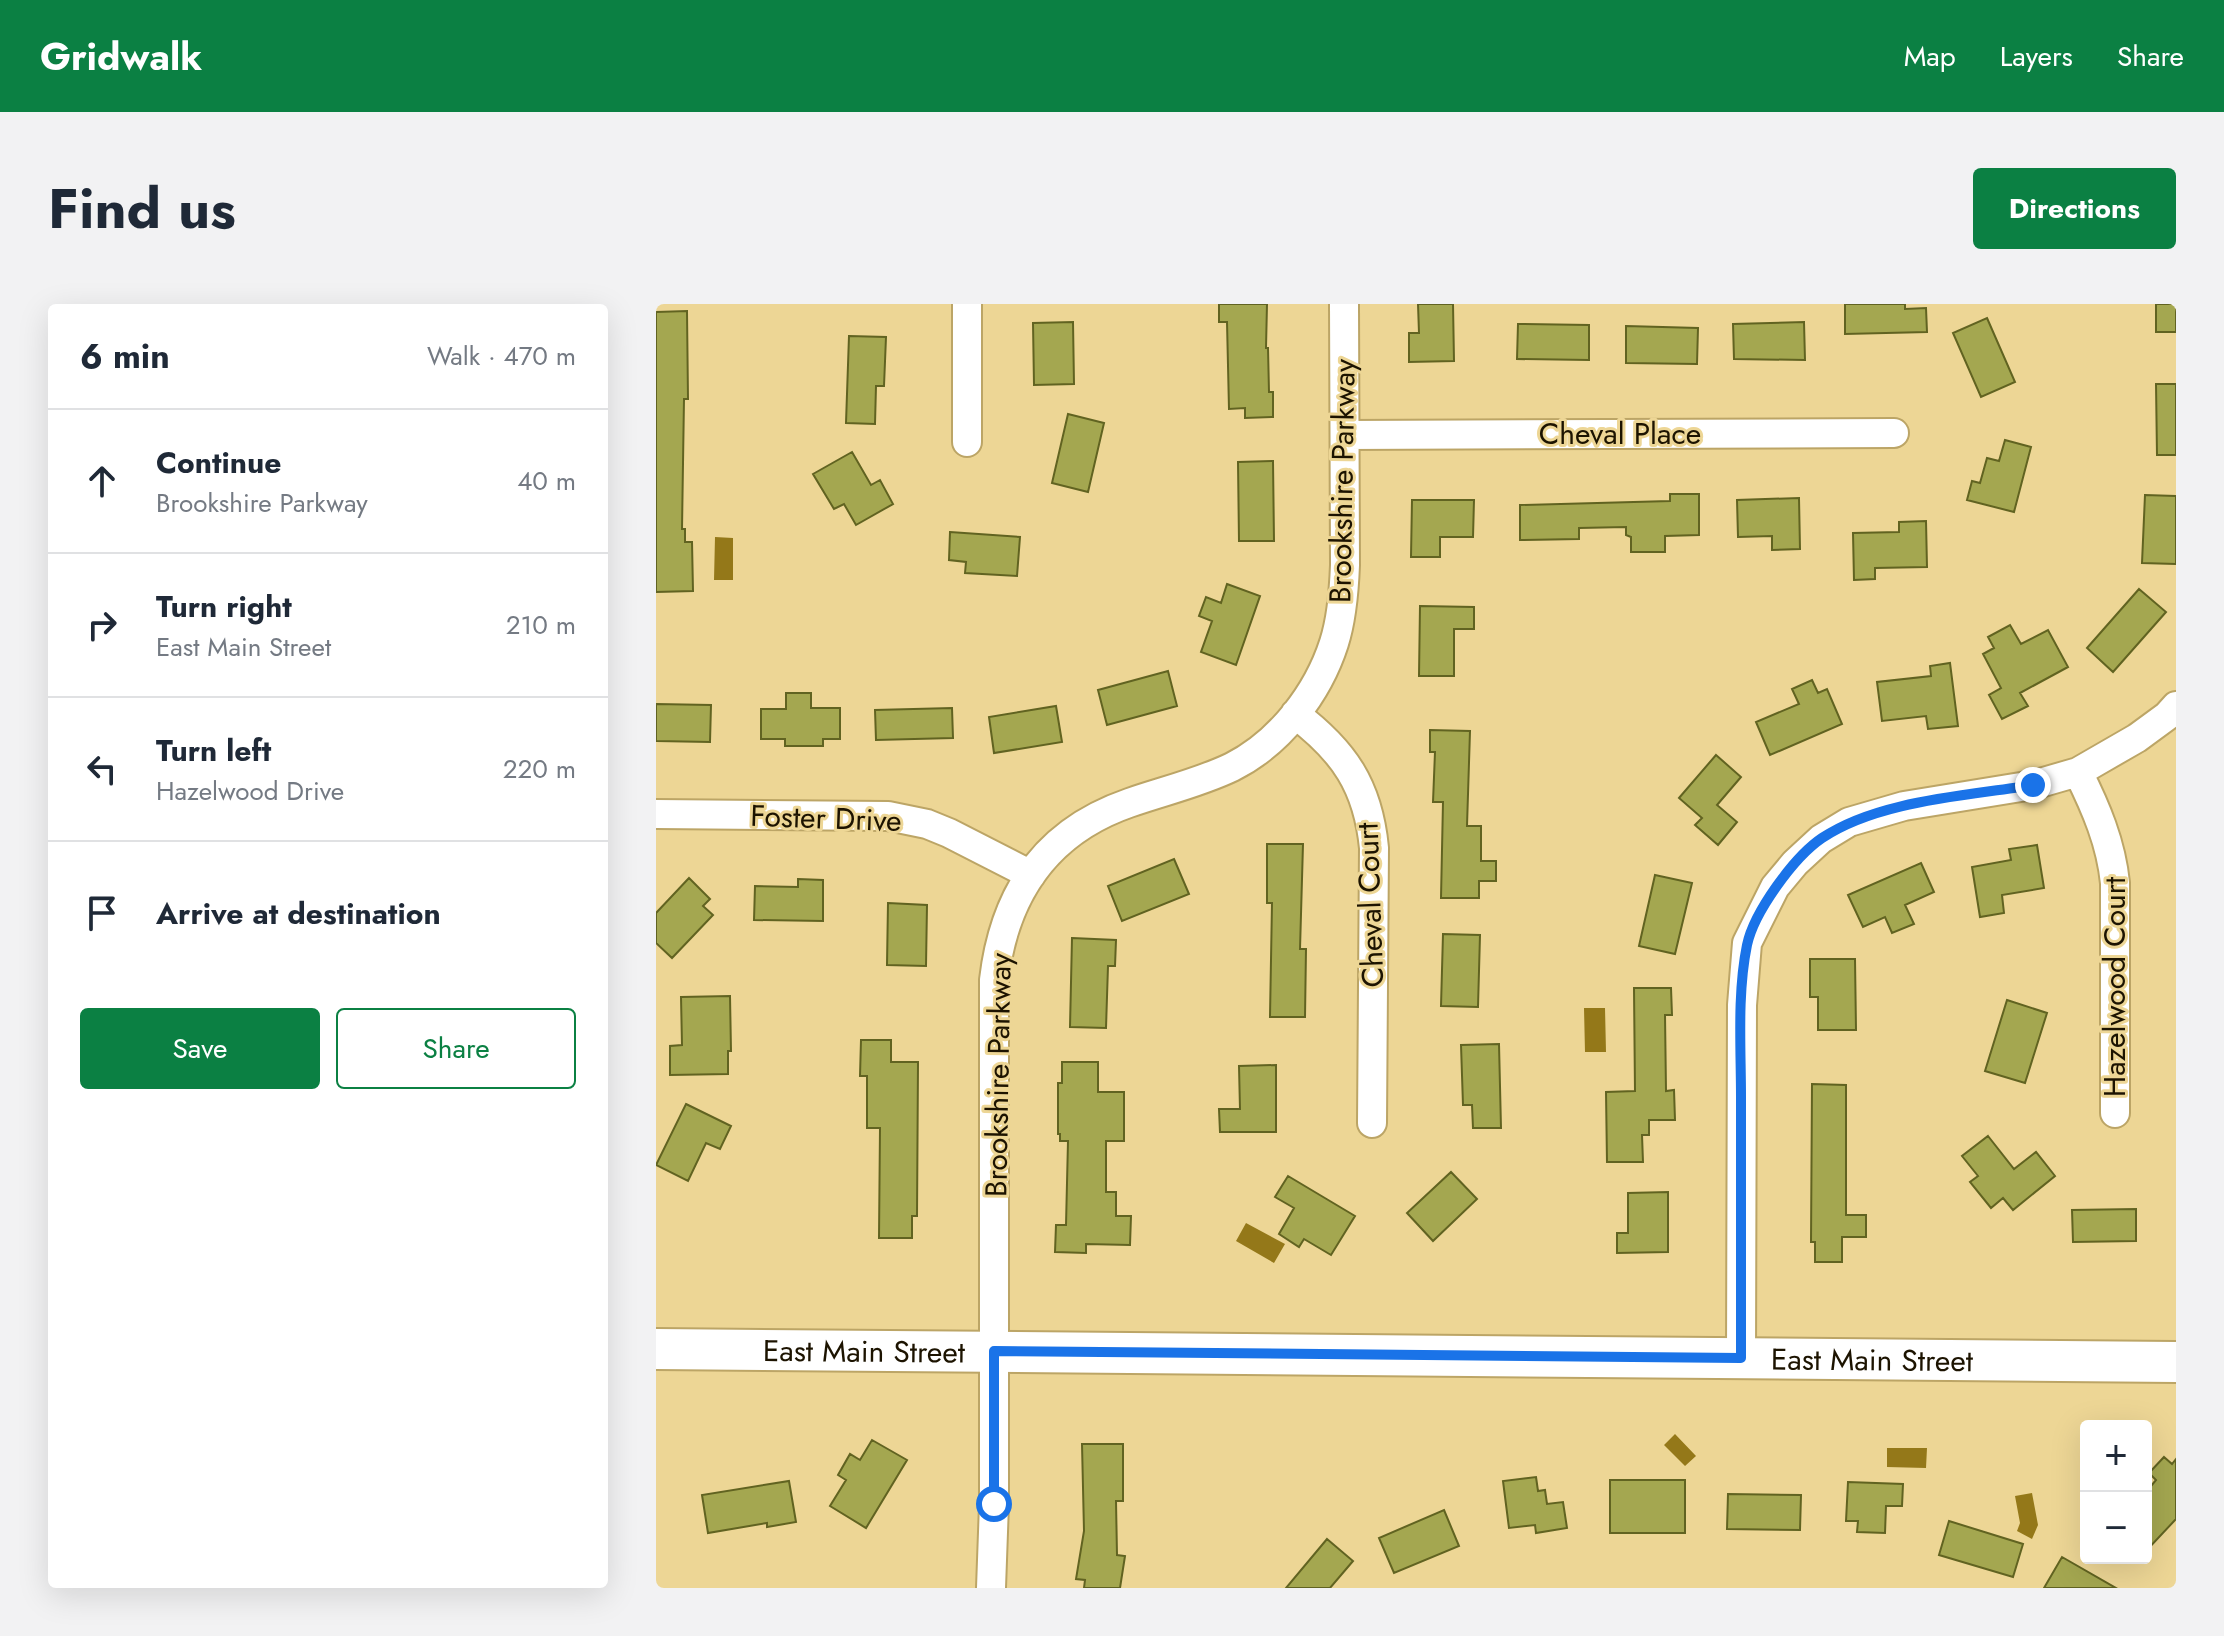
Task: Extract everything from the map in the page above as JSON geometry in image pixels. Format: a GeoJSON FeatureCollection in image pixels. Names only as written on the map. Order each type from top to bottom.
{"type":"FeatureCollection","features":[{"type":"Feature","properties":{"kind":"main road","name":"East Main Street"},"geometry":{"type":"LineString","coordinates":[[656,1349],[2176,1362]]}},
{"type":"Feature","properties":{"kind":"street"},"geometry":{"type":"LineString","coordinates":[[967,304],[967,442]]}},
{"type":"Feature","properties":{"kind":"street","name":"Brookshire Parkway"},"geometry":{"type":"LineString","coordinates":[[991,1588],[994,1504],[994,980],[998,946],[1021,887],[1055,845],[1085,822],[1125,804],[1233,766],[1259,749],[1295,714],[1313,690],[1334,644],[1343,604],[1344,304]]}},
{"type":"Feature","properties":{"kind":"street","name":"Cheval Place"},"geometry":{"type":"LineString","coordinates":[[1345,435],[1894,433]]}},
{"type":"Feature","properties":{"kind":"street"},"geometry":{"type":"LineString","coordinates":[[1741,1358],[1742,1005],[1747,943],[1775,887],[1821,839],[1849,822],[1904,806],[2033,785],[2078,772],[2137,738],[2176,706]]}},
{"type":"Feature","properties":{"kind":"street","name":"Cheval Court"},"geometry":{"type":"LineString","coordinates":[[1295,714],[1330,742],[1350,768],[1371,820],[1374,848],[1372,1123]]}},
{"type":"Feature","properties":{"kind":"street","name":"Hazelwood Court"},"geometry":{"type":"LineString","coordinates":[[2078,772],[2092,800],[2112,857],[2115,883],[2115,1113]]}},
{"type":"Feature","properties":{"kind":"street","name":"Foster Drive"},"geometry":{"type":"LineString","coordinates":[[656,814],[888,816],[927,824],[949,833],[1031,875]]}},
{"type":"Feature","properties":{"kind":"shaded area"},"geometry":{"type":"Polygon","coordinates":[[[715,537],[733,538],[733,580],[714,580],[715,537]]]}},
{"type":"Feature","properties":{"kind":"shaded area"},"geometry":{"type":"Polygon","coordinates":[[[1584,1008],[1605,1008],[1606,1052],[1585,1052],[1584,1008]]]}},
{"type":"Feature","properties":{"kind":"shaded area"},"geometry":{"type":"Polygon","coordinates":[[[1246,1223],[1285,1244],[1274,1263],[1236,1241],[1246,1223]]]}},
{"type":"Feature","properties":{"kind":"shaded area"},"geometry":{"type":"Polygon","coordinates":[[[1675,1434],[1696,1456],[1685,1466],[1664,1445],[1675,1434]]]}},
{"type":"Feature","properties":{"kind":"shaded area"},"geometry":{"type":"Polygon","coordinates":[[[1887,1448],[1927,1448],[1926,1468],[1887,1467],[1887,1448]]]}},
{"type":"Feature","properties":{"kind":"shaded area"},"geometry":{"type":"Polygon","coordinates":[[[2032,1493],[2038,1525],[2032,1539],[2017,1531],[2020,1523],[2015,1496],[2032,1493]]]}},
{"type":"Feature","properties":{"kind":"building"},"geometry":{"type":"Polygon","coordinates":[[[1219,304],[1267,304],[1266,348],[1269,392],[1273,392],[1273,417],[1245,418],[1245,408],[1229,409],[1227,322],[1219,322],[1219,304]]]}},
{"type":"Feature","properties":{"kind":"building"},"geometry":{"type":"Polygon","coordinates":[[[1418,304],[1453,304],[1454,361],[1409,362],[1409,333],[1419,333],[1418,304]]]}},
{"type":"Feature","properties":{"kind":"building"},"geometry":{"type":"Polygon","coordinates":[[[1845,304],[1905,304],[1905,309],[1926,308],[1927,332],[1845,334],[1845,304]]]}},
{"type":"Feature","properties":{"kind":"building"},"geometry":{"type":"Polygon","coordinates":[[[2156,304],[2176,304],[2176,332],[2156,332],[2156,304]]]}},
{"type":"Feature","properties":{"kind":"building"},"geometry":{"type":"Polygon","coordinates":[[[687,311],[688,399],[684,399],[682,529],[685,529],[685,542],[692,542],[693,591],[656,592],[656,312],[687,311]]]}},
{"type":"Feature","properties":{"kind":"building"},"geometry":{"type":"Polygon","coordinates":[[[1987,318],[2015,382],[1981,397],[1953,333],[1987,318]]]}},
{"type":"Feature","properties":{"kind":"building"},"geometry":{"type":"Polygon","coordinates":[[[1073,322],[1074,384],[1034,385],[1033,323],[1073,322]]]}},
{"type":"Feature","properties":{"kind":"building"},"geometry":{"type":"Polygon","coordinates":[[[1804,322],[1805,360],[1734,359],[1733,324],[1804,322]]]}},
{"type":"Feature","properties":{"kind":"building"},"geometry":{"type":"Polygon","coordinates":[[[1518,324],[1589,325],[1589,360],[1517,359],[1518,324]]]}},
{"type":"Feature","properties":{"kind":"building"},"geometry":{"type":"Polygon","coordinates":[[[1626,326],[1698,328],[1697,364],[1626,363],[1626,326]]]}},
{"type":"Feature","properties":{"kind":"building"},"geometry":{"type":"Polygon","coordinates":[[[849,336],[886,337],[884,386],[876,386],[875,424],[846,423],[849,336]]]}},
{"type":"Feature","properties":{"kind":"building"},"geometry":{"type":"Polygon","coordinates":[[[2156,384],[2176,384],[2176,455],[2157,455],[2156,384]]]}},
{"type":"Feature","properties":{"kind":"building"},"geometry":{"type":"Polygon","coordinates":[[[1068,414],[1104,423],[1088,492],[1052,483],[1068,414]]]}},
{"type":"Feature","properties":{"kind":"building"},"geometry":{"type":"Polygon","coordinates":[[[2005,440],[2031,447],[2014,512],[1967,500],[1972,481],[1980,483],[1987,458],[1999,461],[2005,440]]]}},
{"type":"Feature","properties":{"kind":"building"},"geometry":{"type":"Polygon","coordinates":[[[852,452],[871,485],[880,480],[893,504],[856,525],[844,504],[834,509],[813,474],[852,452]]]}},
{"type":"Feature","properties":{"kind":"building"},"geometry":{"type":"Polygon","coordinates":[[[1273,461],[1274,541],[1239,541],[1238,462],[1273,461]]]}},
{"type":"Feature","properties":{"kind":"building"},"geometry":{"type":"Polygon","coordinates":[[[1670,494],[1699,494],[1699,535],[1665,536],[1665,552],[1631,552],[1631,537],[1626,535],[1626,527],[1579,528],[1579,539],[1520,540],[1520,505],[1670,501],[1670,494]]]}},
{"type":"Feature","properties":{"kind":"building"},"geometry":{"type":"Polygon","coordinates":[[[2145,495],[2176,496],[2176,564],[2142,563],[2145,495]]]}},
{"type":"Feature","properties":{"kind":"building"},"geometry":{"type":"Polygon","coordinates":[[[1799,498],[1800,549],[1772,550],[1772,536],[1738,537],[1737,500],[1799,498]]]}},
{"type":"Feature","properties":{"kind":"building"},"geometry":{"type":"Polygon","coordinates":[[[1412,500],[1474,500],[1473,537],[1440,537],[1440,557],[1411,557],[1412,500]]]}},
{"type":"Feature","properties":{"kind":"building"},"geometry":{"type":"Polygon","coordinates":[[[1926,521],[1927,567],[1875,568],[1875,579],[1854,580],[1853,533],[1899,532],[1899,522],[1926,521]]]}},
{"type":"Feature","properties":{"kind":"building"},"geometry":{"type":"Polygon","coordinates":[[[950,532],[1020,537],[1017,576],[965,573],[966,562],[949,560],[950,532]]]}},
{"type":"Feature","properties":{"kind":"building"},"geometry":{"type":"Polygon","coordinates":[[[1227,584],[1260,596],[1236,665],[1201,652],[1212,621],[1199,616],[1206,597],[1221,603],[1227,584]]]}},
{"type":"Feature","properties":{"kind":"building"},"geometry":{"type":"Polygon","coordinates":[[[2139,589],[2166,612],[2113,672],[2087,648],[2139,589]]]}},
{"type":"Feature","properties":{"kind":"building"},"geometry":{"type":"Polygon","coordinates":[[[1420,606],[1474,607],[1474,629],[1454,629],[1454,676],[1419,676],[1420,606]]]}},
{"type":"Feature","properties":{"kind":"building"},"geometry":{"type":"Polygon","coordinates":[[[2010,625],[2021,644],[2048,630],[2068,667],[2020,693],[2028,706],[2002,719],[1989,695],[2001,688],[1983,654],[1994,648],[1988,637],[2010,625]]]}},
{"type":"Feature","properties":{"kind":"building"},"geometry":{"type":"Polygon","coordinates":[[[1950,663],[1958,726],[1928,729],[1926,716],[1882,721],[1877,682],[1931,676],[1930,666],[1950,663]]]}},
{"type":"Feature","properties":{"kind":"building"},"geometry":{"type":"Polygon","coordinates":[[[1168,671],[1177,706],[1107,725],[1098,690],[1168,671]]]}},
{"type":"Feature","properties":{"kind":"building"},"geometry":{"type":"Polygon","coordinates":[[[1812,680],[1818,693],[1827,689],[1842,724],[1770,755],[1756,722],[1799,704],[1792,689],[1812,680]]]}},
{"type":"Feature","properties":{"kind":"building"},"geometry":{"type":"Polygon","coordinates":[[[786,693],[811,693],[811,708],[840,708],[840,739],[823,739],[823,746],[785,746],[785,739],[761,739],[761,709],[786,709],[786,693]]]}},
{"type":"Feature","properties":{"kind":"building"},"geometry":{"type":"Polygon","coordinates":[[[656,704],[711,705],[710,742],[656,741],[656,704]]]}},
{"type":"Feature","properties":{"kind":"building"},"geometry":{"type":"Polygon","coordinates":[[[1056,706],[1062,742],[994,753],[989,717],[1056,706]]]}},
{"type":"Feature","properties":{"kind":"building"},"geometry":{"type":"Polygon","coordinates":[[[952,708],[953,738],[876,740],[875,710],[952,708]]]}},
{"type":"Feature","properties":{"kind":"building"},"geometry":{"type":"Polygon","coordinates":[[[1430,730],[1470,731],[1467,826],[1481,826],[1481,861],[1496,861],[1496,881],[1479,881],[1479,898],[1441,898],[1443,802],[1433,802],[1435,752],[1430,752],[1430,730]]]}},
{"type":"Feature","properties":{"kind":"building"},"geometry":{"type":"Polygon","coordinates":[[[1716,755],[1741,777],[1717,805],[1737,822],[1718,845],[1695,825],[1702,818],[1679,798],[1716,755]]]}},
{"type":"Feature","properties":{"kind":"building"},"geometry":{"type":"Polygon","coordinates":[[[1267,844],[1303,844],[1300,949],[1306,949],[1305,1017],[1270,1017],[1272,903],[1267,903],[1267,844]]]}},
{"type":"Feature","properties":{"kind":"building"},"geometry":{"type":"Polygon","coordinates":[[[2037,845],[2044,888],[2002,895],[2004,913],[1980,917],[1972,867],[2011,860],[2009,849],[2037,845]]]}},
{"type":"Feature","properties":{"kind":"building"},"geometry":{"type":"Polygon","coordinates":[[[1174,859],[1189,894],[1122,921],[1108,886],[1174,859]]]}},
{"type":"Feature","properties":{"kind":"building"},"geometry":{"type":"Polygon","coordinates":[[[1921,863],[1934,892],[1905,905],[1914,924],[1892,933],[1885,917],[1863,927],[1848,895],[1921,863]]]}},
{"type":"Feature","properties":{"kind":"building"},"geometry":{"type":"Polygon","coordinates":[[[1655,875],[1692,883],[1675,954],[1639,946],[1655,875]]]}},
{"type":"Feature","properties":{"kind":"building"},"geometry":{"type":"Polygon","coordinates":[[[689,878],[710,899],[703,906],[713,915],[672,958],[656,943],[656,913],[689,878]]]}},
{"type":"Feature","properties":{"kind":"building"},"geometry":{"type":"Polygon","coordinates":[[[798,879],[823,880],[823,921],[754,920],[755,886],[798,887],[798,879]]]}},
{"type":"Feature","properties":{"kind":"building"},"geometry":{"type":"Polygon","coordinates":[[[888,903],[927,905],[926,966],[887,965],[888,903]]]}},
{"type":"Feature","properties":{"kind":"building"},"geometry":{"type":"Polygon","coordinates":[[[1443,934],[1480,935],[1478,1007],[1441,1006],[1443,934]]]}},
{"type":"Feature","properties":{"kind":"building"},"geometry":{"type":"Polygon","coordinates":[[[1072,938],[1116,940],[1115,966],[1108,966],[1106,1028],[1070,1027],[1072,938]]]}},
{"type":"Feature","properties":{"kind":"building"},"geometry":{"type":"Polygon","coordinates":[[[1810,959],[1855,959],[1856,1030],[1818,1030],[1818,997],[1810,997],[1810,959]]]}},
{"type":"Feature","properties":{"kind":"building"},"geometry":{"type":"Polygon","coordinates":[[[1634,988],[1671,988],[1672,1015],[1665,1015],[1666,1091],[1674,1090],[1675,1120],[1649,1120],[1649,1135],[1642,1135],[1643,1162],[1607,1162],[1606,1092],[1635,1091],[1634,988]]]}},
{"type":"Feature","properties":{"kind":"building"},"geometry":{"type":"Polygon","coordinates":[[[730,996],[731,1051],[728,1051],[728,1074],[670,1075],[670,1046],[682,1045],[681,997],[730,996]]]}},
{"type":"Feature","properties":{"kind":"building"},"geometry":{"type":"Polygon","coordinates":[[[2007,1000],[2047,1013],[2025,1083],[1985,1071],[2007,1000]]]}},
{"type":"Feature","properties":{"kind":"building"},"geometry":{"type":"Polygon","coordinates":[[[861,1040],[891,1040],[891,1062],[918,1062],[917,1216],[912,1216],[912,1238],[879,1238],[880,1128],[867,1128],[867,1076],[860,1076],[861,1040]]]}},
{"type":"Feature","properties":{"kind":"building"},"geometry":{"type":"Polygon","coordinates":[[[1499,1044],[1501,1128],[1473,1128],[1472,1105],[1463,1105],[1461,1045],[1499,1044]]]}},
{"type":"Feature","properties":{"kind":"building"},"geometry":{"type":"Polygon","coordinates":[[[1062,1062],[1098,1062],[1098,1092],[1124,1092],[1124,1141],[1106,1141],[1106,1192],[1116,1192],[1116,1216],[1131,1216],[1130,1245],[1086,1244],[1086,1253],[1055,1252],[1056,1225],[1066,1225],[1068,1141],[1060,1141],[1058,1134],[1058,1083],[1062,1083],[1062,1062]]]}},
{"type":"Feature","properties":{"kind":"building"},"geometry":{"type":"Polygon","coordinates":[[[1276,1065],[1276,1132],[1220,1132],[1219,1109],[1240,1109],[1239,1066],[1276,1065]]]}},
{"type":"Feature","properties":{"kind":"building"},"geometry":{"type":"Polygon","coordinates":[[[1812,1084],[1846,1085],[1846,1215],[1866,1215],[1866,1237],[1842,1237],[1842,1262],[1815,1262],[1815,1242],[1811,1242],[1812,1084]]]}},
{"type":"Feature","properties":{"kind":"building"},"geometry":{"type":"Polygon","coordinates":[[[686,1104],[731,1126],[720,1149],[706,1143],[688,1181],[656,1165],[686,1104]]]}},
{"type":"Feature","properties":{"kind":"building"},"geometry":{"type":"Polygon","coordinates":[[[1988,1136],[2014,1169],[2036,1152],[2055,1176],[2013,1210],[2003,1198],[1991,1208],[1970,1182],[1978,1176],[1962,1156],[1988,1136]]]}},
{"type":"Feature","properties":{"kind":"building"},"geometry":{"type":"Polygon","coordinates":[[[1451,1172],[1477,1199],[1433,1241],[1407,1213],[1451,1172]]]}},
{"type":"Feature","properties":{"kind":"building"},"geometry":{"type":"Polygon","coordinates":[[[1288,1176],[1355,1216],[1331,1255],[1304,1239],[1299,1247],[1279,1234],[1294,1208],[1275,1197],[1288,1176]]]}},
{"type":"Feature","properties":{"kind":"building"},"geometry":{"type":"Polygon","coordinates":[[[1668,1192],[1668,1252],[1617,1253],[1617,1233],[1628,1233],[1628,1193],[1668,1192]]]}},
{"type":"Feature","properties":{"kind":"building"},"geometry":{"type":"Polygon","coordinates":[[[2136,1209],[2136,1241],[2073,1242],[2072,1210],[2136,1209]]]}},
{"type":"Feature","properties":{"kind":"building"},"geometry":{"type":"Polygon","coordinates":[[[872,1440],[907,1460],[866,1528],[830,1506],[846,1480],[838,1475],[850,1454],[860,1460],[872,1440]]]}},
{"type":"Feature","properties":{"kind":"building"},"geometry":{"type":"Polygon","coordinates":[[[1082,1444],[1123,1444],[1123,1501],[1116,1501],[1117,1555],[1125,1556],[1120,1588],[1084,1588],[1085,1580],[1076,1579],[1084,1531],[1082,1444]]]}},
{"type":"Feature","properties":{"kind":"building"},"geometry":{"type":"Polygon","coordinates":[[[2164,1457],[2172,1464],[2176,1459],[2176,1519],[2152,1545],[2152,1485],[2156,1480],[2152,1470],[2164,1457]]]}},
{"type":"Feature","properties":{"kind":"building"},"geometry":{"type":"Polygon","coordinates":[[[1536,1477],[1538,1491],[1545,1490],[1547,1504],[1563,1502],[1567,1528],[1536,1533],[1535,1525],[1509,1528],[1503,1481],[1536,1477]]]}},
{"type":"Feature","properties":{"kind":"building"},"geometry":{"type":"Polygon","coordinates":[[[1610,1480],[1685,1480],[1685,1533],[1610,1533],[1610,1480]]]}},
{"type":"Feature","properties":{"kind":"building"},"geometry":{"type":"Polygon","coordinates":[[[789,1481],[796,1522],[767,1527],[767,1523],[708,1533],[702,1495],[789,1481]]]}},
{"type":"Feature","properties":{"kind":"building"},"geometry":{"type":"Polygon","coordinates":[[[1848,1482],[1903,1484],[1902,1506],[1886,1506],[1885,1533],[1857,1532],[1858,1521],[1846,1521],[1848,1482]]]}},
{"type":"Feature","properties":{"kind":"building"},"geometry":{"type":"Polygon","coordinates":[[[1728,1494],[1801,1495],[1800,1530],[1727,1529],[1728,1494]]]}},
{"type":"Feature","properties":{"kind":"building"},"geometry":{"type":"Polygon","coordinates":[[[1444,1510],[1459,1546],[1394,1573],[1379,1538],[1444,1510]]]}},
{"type":"Feature","properties":{"kind":"building"},"geometry":{"type":"Polygon","coordinates":[[[1949,1521],[2023,1544],[2013,1577],[1939,1555],[1949,1521]]]}},
{"type":"Feature","properties":{"kind":"building"},"geometry":{"type":"Polygon","coordinates":[[[1327,1539],[1353,1561],[1330,1588],[1286,1588],[1327,1539]]]}},
{"type":"Feature","properties":{"kind":"building"},"geometry":{"type":"Polygon","coordinates":[[[2062,1557],[2116,1588],[2044,1588],[2062,1557]]]}},
{"type":"Feature","properties":{"kind":"route"},"geometry":{"type":"LineString","coordinates":[[994,1504],[994,1351],[1741,1358],[1742,1005],[1747,943],[1775,887],[1821,839],[1849,822],[1904,806],[2033,785]]}}]}
